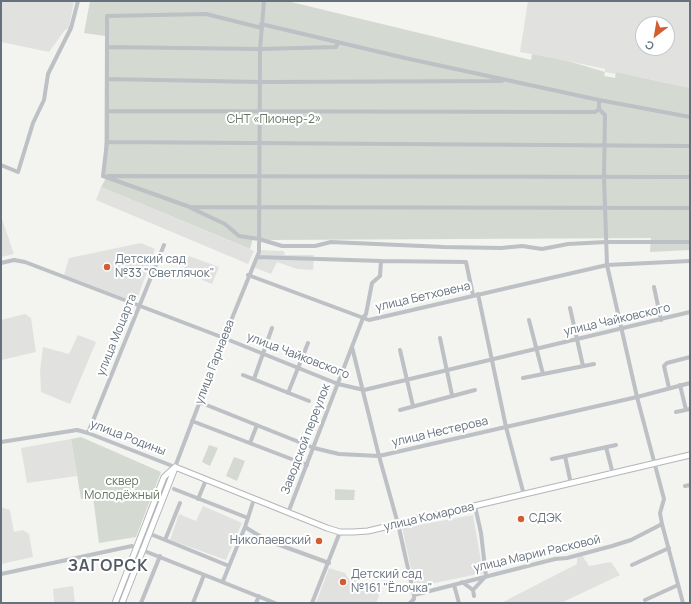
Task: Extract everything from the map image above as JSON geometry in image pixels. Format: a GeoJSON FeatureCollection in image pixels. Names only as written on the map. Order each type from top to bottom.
{"type":"FeatureCollection","features":[{"type":"Feature","properties":{"kind":"main road","name":"улица Комарова"},"geometry":{"type":"LineString","coordinates":[[175,467],[288,513],[340,532],[368,531],[690,456]]}},
{"type":"Feature","properties":{"kind":"main road","name":"улица Гарнаева"},"geometry":{"type":"LineString","coordinates":[[115,603],[148,534],[175,467]]}},
{"type":"Feature","properties":{"kind":"main road","name":"улица Гарнаева"},"geometry":{"type":"LineString","coordinates":[[122,603],[164,477],[175,467]]}},
{"type":"Feature","properties":{"kind":"street"},"geometry":{"type":"LineString","coordinates":[[1,165],[18,172],[34,123],[44,100],[48,74],[71,28],[78,1]]}},
{"type":"Feature","properties":{"kind":"street","name":"улица Гарнаева"},"geometry":{"type":"LineString","coordinates":[[175,467],[248,275],[257,257],[260,239],[260,49],[264,1]]}},
{"type":"Feature","properties":{"kind":"street"},"geometry":{"type":"LineString","coordinates":[[103,176],[107,142],[107,16],[206,14],[508,81],[690,117]]}},
{"type":"Feature","properties":{"kind":"street"},"geometry":{"type":"LineString","coordinates":[[107,47],[260,49],[336,47],[338,43]]}},
{"type":"Feature","properties":{"kind":"street"},"geometry":{"type":"LineString","coordinates":[[107,80],[260,82],[508,81]]}},
{"type":"Feature","properties":{"kind":"street"},"geometry":{"type":"LineString","coordinates":[[599,100],[599,109],[605,115],[604,176],[608,265],[637,397],[664,499],[660,513],[662,524],[683,603]]}},
{"type":"Feature","properties":{"kind":"street"},"geometry":{"type":"LineString","coordinates":[[107,111],[595,112],[599,109]]}},
{"type":"Feature","properties":{"kind":"street"},"geometry":{"type":"LineString","coordinates":[[107,142],[690,146]]}},
{"type":"Feature","properties":{"kind":"street"},"geometry":{"type":"LineString","coordinates":[[103,176],[690,177]]}},
{"type":"Feature","properties":{"kind":"street"},"geometry":{"type":"LineString","coordinates":[[103,176],[190,207],[225,224],[239,236],[260,239],[282,246],[315,246],[331,242],[451,248],[501,248],[522,246],[542,249],[568,244],[606,242],[690,242]]}},
{"type":"Feature","properties":{"kind":"street"},"geometry":{"type":"LineString","coordinates":[[190,207],[690,208]]}},
{"type":"Feature","properties":{"kind":"street","name":"улица Моцарта"},"geometry":{"type":"LineString","coordinates":[[88,433],[164,245]]}},
{"type":"Feature","properties":{"kind":"street"},"geometry":{"type":"LineString","coordinates":[[257,257],[381,262],[466,262],[476,295],[506,427],[524,495]]}},
{"type":"Feature","properties":{"kind":"street","name":"улица Чайковского"},"geometry":{"type":"LineString","coordinates":[[1,263],[14,260],[25,262],[224,338],[338,384],[364,390],[690,312]]}},
{"type":"Feature","properties":{"kind":"street","name":"улица Бетховена"},"geometry":{"type":"LineString","coordinates":[[248,275],[369,320],[608,265],[690,261]]}},
{"type":"Feature","properties":{"kind":"street","name":"Заводской переулок"},"geometry":{"type":"LineString","coordinates":[[288,513],[363,318],[366,314],[372,283],[381,274],[381,262]]}},
{"type":"Feature","properties":{"kind":"street"},"geometry":{"type":"LineString","coordinates":[[654,287],[661,320]]}},
{"type":"Feature","properties":{"kind":"street"},"geometry":{"type":"LineString","coordinates":[[570,308],[583,366]]}},
{"type":"Feature","properties":{"kind":"street"},"geometry":{"type":"LineString","coordinates":[[529,320],[543,374]]}},
{"type":"Feature","properties":{"kind":"street"},"geometry":{"type":"LineString","coordinates":[[254,379],[272,328]]}},
{"type":"Feature","properties":{"kind":"street"},"geometry":{"type":"LineString","coordinates":[[440,338],[452,396]]}},
{"type":"Feature","properties":{"kind":"street"},"geometry":{"type":"LineString","coordinates":[[288,393],[308,343]]}},
{"type":"Feature","properties":{"kind":"street"},"geometry":{"type":"LineString","coordinates":[[352,347],[364,390],[379,456],[398,524],[414,595],[414,599],[410,603]]}},
{"type":"Feature","properties":{"kind":"street"},"geometry":{"type":"LineString","coordinates":[[400,350],[413,406]]}},
{"type":"Feature","properties":{"kind":"street"},"geometry":{"type":"LineString","coordinates":[[669,388],[664,366],[667,363],[690,357]]}},
{"type":"Feature","properties":{"kind":"street"},"geometry":{"type":"LineString","coordinates":[[523,378],[594,364]]}},
{"type":"Feature","properties":{"kind":"street"},"geometry":{"type":"LineString","coordinates":[[243,374],[309,401]]}},
{"type":"Feature","properties":{"kind":"street","name":"улица Нестерова"},"geometry":{"type":"LineString","coordinates":[[199,402],[314,448],[339,454],[379,456],[637,397],[690,383]]}},
{"type":"Feature","properties":{"kind":"street"},"geometry":{"type":"LineString","coordinates":[[676,412],[688,409],[680,385]]}},
{"type":"Feature","properties":{"kind":"street"},"geometry":{"type":"LineString","coordinates":[[400,410],[475,390]]}},
{"type":"Feature","properties":{"kind":"street"},"geometry":{"type":"LineString","coordinates":[[192,421],[307,465]]}},
{"type":"Feature","properties":{"kind":"street"},"geometry":{"type":"LineString","coordinates":[[250,443],[257,425]]}},
{"type":"Feature","properties":{"kind":"street","name":"улица Родины"},"geometry":{"type":"LineString","coordinates":[[1,442],[77,430],[175,467]]}},
{"type":"Feature","properties":{"kind":"street"},"geometry":{"type":"LineString","coordinates":[[552,459],[616,445]]}},
{"type":"Feature","properties":{"kind":"street"},"geometry":{"type":"LineString","coordinates":[[606,447],[613,474]]}},
{"type":"Feature","properties":{"kind":"street"},"geometry":{"type":"LineString","coordinates":[[565,456],[571,484]]}},
{"type":"Feature","properties":{"kind":"street"},"geometry":{"type":"LineString","coordinates":[[198,499],[206,480]]}},
{"type":"Feature","properties":{"kind":"street"},"geometry":{"type":"LineString","coordinates":[[685,486],[690,485]]}},
{"type":"Feature","properties":{"kind":"street"},"geometry":{"type":"LineString","coordinates":[[174,489],[248,518]]}},
{"type":"Feature","properties":{"kind":"street"},"geometry":{"type":"LineString","coordinates":[[223,582],[245,527],[254,499]]}},
{"type":"Feature","properties":{"kind":"street"},"geometry":{"type":"LineString","coordinates":[[165,540],[180,503]]}},
{"type":"Feature","properties":{"kind":"street"},"geometry":{"type":"LineString","coordinates":[[473,590],[486,576],[481,532],[475,506]]}},
{"type":"Feature","properties":{"kind":"street","name":"улица Марии Расковой"},"geometry":{"type":"LineString","coordinates":[[414,595],[612,546],[631,540],[662,524]]}},
{"type":"Feature","properties":{"kind":"street"},"geometry":{"type":"LineString","coordinates":[[245,527],[266,540],[328,563]]}},
{"type":"Feature","properties":{"kind":"street"},"geometry":{"type":"LineString","coordinates":[[312,603],[340,532]]}},
{"type":"Feature","properties":{"kind":"street"},"geometry":{"type":"LineString","coordinates":[[148,534],[229,566]]}},
{"type":"Feature","properties":{"kind":"street"},"geometry":{"type":"LineString","coordinates":[[1,574],[132,546],[275,603]]}},
{"type":"Feature","properties":{"kind":"street"},"geometry":{"type":"LineString","coordinates":[[632,565],[668,548]]}},
{"type":"Feature","properties":{"kind":"street"},"geometry":{"type":"LineString","coordinates":[[141,603],[160,556]]}},
{"type":"Feature","properties":{"kind":"street"},"geometry":{"type":"LineString","coordinates":[[193,603],[204,574]]}},
{"type":"Feature","properties":{"kind":"street"},"geometry":{"type":"LineString","coordinates":[[462,582],[473,590],[474,596]]}},
{"type":"Feature","properties":{"kind":"street"},"geometry":{"type":"LineString","coordinates":[[454,585],[459,603]]}},
{"type":"Feature","properties":{"kind":"street"},"geometry":{"type":"LineString","coordinates":[[645,600],[678,585]]}},
{"type":"Feature","properties":{"kind":"street"},"geometry":{"type":"LineString","coordinates":[[256,603],[259,596]]}},
{"type":"Feature","properties":{"kind":"shaded area"},"geometry":{"type":"Polygon","coordinates":[[[1,1],[74,1],[69,28],[65,30],[49,52],[1,42],[1,1]]]}},
{"type":"Feature","properties":{"kind":"shaded area"},"geometry":{"type":"Polygon","coordinates":[[[528,1],[690,1],[690,88],[616,72],[616,74],[605,72],[605,69],[520,52],[528,1]]]}},
{"type":"Feature","properties":{"kind":"shaded area"},"geometry":{"type":"Polygon","coordinates":[[[101,187],[254,251],[248,264],[96,200],[101,187]]]}},
{"type":"Feature","properties":{"kind":"shaded area"},"geometry":{"type":"Polygon","coordinates":[[[1,216],[14,254],[1,257],[1,216]]]}},
{"type":"Feature","properties":{"kind":"shaded area","name":"Детский сад №33 \"Светлячок\""},"geometry":{"type":"Polygon","coordinates":[[[141,243],[155,249],[136,302],[64,275],[69,258],[141,243]]]}},
{"type":"Feature","properties":{"kind":"shaded area"},"geometry":{"type":"Polygon","coordinates":[[[259,250],[284,251],[285,255],[314,255],[313,270],[297,269],[277,262],[271,274],[253,267],[259,250]]]}},
{"type":"Feature","properties":{"kind":"shaded area"},"geometry":{"type":"Polygon","coordinates":[[[189,256],[219,267],[212,284],[183,272],[189,256]]]}},
{"type":"Feature","properties":{"kind":"shaded area"},"geometry":{"type":"Polygon","coordinates":[[[25,314],[31,318],[36,352],[1,360],[1,320],[25,314]]]}},
{"type":"Feature","properties":{"kind":"shaded area"},"geometry":{"type":"Polygon","coordinates":[[[78,335],[96,342],[70,404],[41,392],[40,371],[43,347],[69,354],[78,335]]]}},
{"type":"Feature","properties":{"kind":"shaded area"},"geometry":{"type":"Polygon","coordinates":[[[71,439],[77,476],[27,483],[21,448],[71,439]]]}},
{"type":"Feature","properties":{"kind":"shaded area"},"geometry":{"type":"Polygon","coordinates":[[[203,506],[242,523],[226,560],[170,540],[179,514],[196,521],[203,506]]]}},
{"type":"Feature","properties":{"kind":"shaded area"},"geometry":{"type":"Polygon","coordinates":[[[1,507],[10,510],[14,532],[23,530],[29,534],[33,557],[1,564],[1,507]]]}},
{"type":"Feature","properties":{"kind":"shaded area"},"geometry":{"type":"Polygon","coordinates":[[[473,515],[483,573],[415,587],[402,528],[473,515]]]}},
{"type":"Feature","properties":{"kind":"shaded area"},"geometry":{"type":"Polygon","coordinates":[[[582,555],[589,566],[611,562],[620,575],[561,603],[501,603],[577,564],[577,558],[582,555]]]}},
{"type":"Feature","properties":{"kind":"shaded area","name":"Детский сад №161 \"Ёлочка\""},"geometry":{"type":"Polygon","coordinates":[[[329,568],[345,573],[348,578],[377,587],[379,596],[376,603],[316,603],[329,568]]]}},
{"type":"Feature","properties":{"kind":"shaded area"},"geometry":{"type":"Polygon","coordinates":[[[73,586],[75,603],[54,603],[53,589],[73,586]]]}},
{"type":"Feature","properties":{"kind":"green space","name":"СНТ «Пионер-2»"},"geometry":{"type":"Polygon","coordinates":[[[90,1],[287,1],[531,60],[532,54],[568,61],[605,72],[604,76],[615,78],[616,72],[690,88],[690,250],[650,252],[651,238],[265,240],[253,238],[250,249],[101,187],[106,178],[104,172],[105,36],[84,33],[90,1]]]}},
{"type":"Feature","properties":{"kind":"green space","name":"сквер Молодёжный"},"geometry":{"type":"Polygon","coordinates":[[[81,437],[161,472],[136,537],[99,543],[93,497],[81,499],[71,439],[81,437]]]}},
{"type":"Feature","properties":{"kind":"green space"},"geometry":{"type":"Polygon","coordinates":[[[209,445],[218,448],[210,466],[202,462],[209,445]]]}},
{"type":"Feature","properties":{"kind":"green space"},"geometry":{"type":"Polygon","coordinates":[[[234,457],[245,461],[237,481],[226,476],[234,457]]]}},
{"type":"Feature","properties":{"kind":"green space"},"geometry":{"type":"Polygon","coordinates":[[[335,489],[355,490],[354,500],[335,500],[335,489]]]}},
{"type":"Feature","properties":{"kind":"place","name":"Детский сад №33 \"Светлячок\""},"geometry":{"type":"Point","coordinates":[107,267]}},
{"type":"Feature","properties":{"kind":"place","name":"СДЭК"},"geometry":{"type":"Point","coordinates":[521,519]}},
{"type":"Feature","properties":{"kind":"place","name":"Николаевский"},"geometry":{"type":"Point","coordinates":[319,541]}},
{"type":"Feature","properties":{"kind":"place","name":"Детский сад №161 \"Ёлочка\""},"geometry":{"type":"Point","coordinates":[343,582]}},
{"type":"Feature","properties":{"kind":"district","name":"ЗАГОРСК"},"geometry":{"type":"Point","coordinates":[108,567]}}]}
